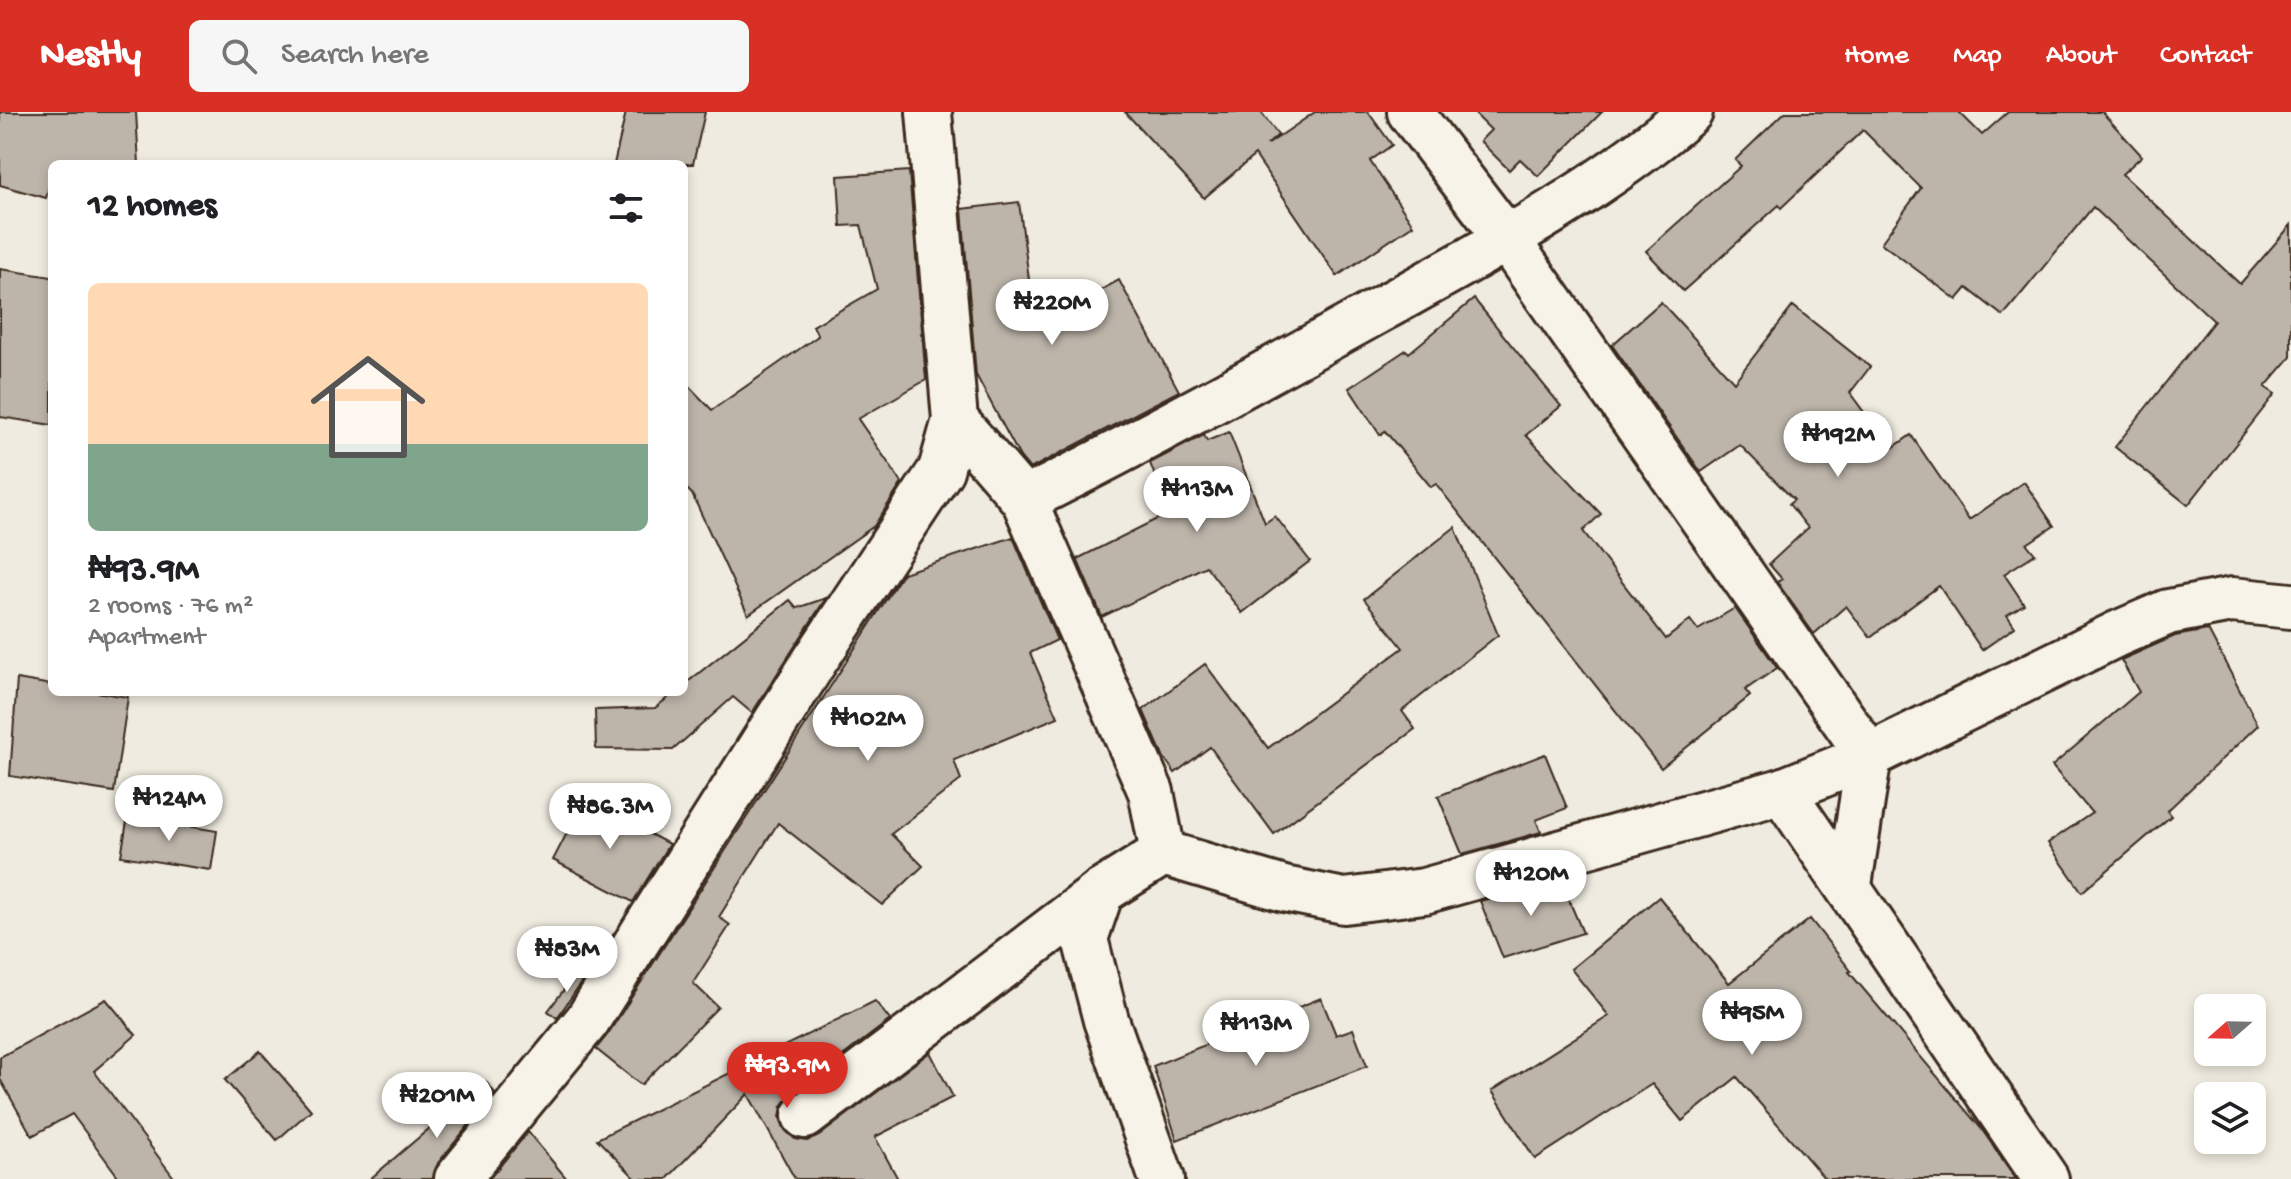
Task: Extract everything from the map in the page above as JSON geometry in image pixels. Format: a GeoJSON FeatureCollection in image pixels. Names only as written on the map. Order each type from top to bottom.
{"type":"FeatureCollection","features":[{"type":"Feature","properties":{"kind":"street"},"geometry":{"type":"LineString","coordinates":[[457,1179],[587,1021],[814,662],[941,470],[955,420],[929,112]]}},
{"type":"Feature","properties":{"kind":"street"},"geometry":{"type":"LineString","coordinates":[[1410,112],[1507,239],[1869,756],[1849,885]]}},
{"type":"Feature","properties":{"kind":"street"},"geometry":{"type":"LineString","coordinates":[[1024,500],[1095,465],[1507,239],[1655,142],[1690,112]]}},
{"type":"Feature","properties":{"kind":"street"},"geometry":{"type":"LineString","coordinates":[[955,420],[1024,500],[1151,792],[1163,853]]}},
{"type":"Feature","properties":{"kind":"street"},"geometry":{"type":"LineString","coordinates":[[805,1116],[1101,892],[1163,853],[1284,889],[1344,901],[1424,891],[1782,791],[1869,756],[2168,612],[2232,600],[2291,606]]}},
{"type":"Feature","properties":{"kind":"street"},"geometry":{"type":"LineString","coordinates":[[1782,791],[1849,885],[2046,1179]]}},
{"type":"Feature","properties":{"kind":"street"},"geometry":{"type":"LineString","coordinates":[[1101,892],[1085,939],[1106,1020],[1162,1179]]}},
{"type":"Feature","properties":{"kind":"building"},"geometry":{"type":"Polygon","coordinates":[[[0,112],[136,112],[139,160],[48,160],[46,198],[0,185],[0,112]]]}},
{"type":"Feature","properties":{"kind":"building"},"geometry":{"type":"Polygon","coordinates":[[[626,112],[705,112],[693,164],[688,164],[688,160],[615,160],[626,112]]]}},
{"type":"Feature","properties":{"kind":"building"},"geometry":{"type":"Polygon","coordinates":[[[1125,112],[1261,112],[1278,135],[1267,145],[1315,112],[1368,112],[1392,145],[1370,161],[1413,225],[1337,276],[1255,155],[1204,198],[1125,112]]]}},
{"type":"Feature","properties":{"kind":"building"},"geometry":{"type":"Polygon","coordinates":[[[1473,112],[1602,112],[1538,176],[1520,159],[1509,170],[1480,141],[1491,130],[1473,112]]]}},
{"type":"Feature","properties":{"kind":"building"},"geometry":{"type":"Polygon","coordinates":[[[1785,112],[1959,112],[1982,135],[2008,112],[2102,112],[2142,156],[2122,174],[2240,284],[2291,225],[2291,357],[2265,387],[2275,394],[2188,505],[2115,447],[2214,321],[2093,207],[2003,316],[1967,288],[1957,300],[1881,243],[1921,188],[1863,130],[1781,208],[1779,205],[1683,291],[1646,251],[1741,166],[1735,160],[1785,112]]]}},
{"type":"Feature","properties":{"kind":"building"},"geometry":{"type":"Polygon","coordinates":[[[909,171],[926,380],[858,419],[902,483],[874,526],[748,615],[688,490],[688,385],[712,410],[818,336],[813,326],[877,289],[861,225],[841,226],[838,176],[909,171]]]}},
{"type":"Feature","properties":{"kind":"building"},"geometry":{"type":"Polygon","coordinates":[[[1019,202],[1035,326],[1119,280],[1179,391],[1030,469],[1020,457],[976,375],[962,209],[1019,202]]]}},
{"type":"Feature","properties":{"kind":"building"},"geometry":{"type":"Polygon","coordinates":[[[0,269],[48,276],[48,424],[0,417],[0,269]]]}},
{"type":"Feature","properties":{"kind":"building"},"geometry":{"type":"Polygon","coordinates":[[[1474,299],[1561,406],[1526,435],[1601,514],[1583,531],[1666,639],[1690,620],[1698,630],[1735,608],[1777,668],[1745,690],[1750,696],[1661,768],[1436,484],[1431,487],[1385,431],[1380,435],[1349,388],[1406,350],[1409,353],[1474,299]]]}},
{"type":"Feature","properties":{"kind":"building"},"geometry":{"type":"Polygon","coordinates":[[[1661,302],[1734,382],[1793,306],[1870,367],[1850,393],[1891,449],[1911,435],[1969,520],[2024,482],[2054,526],[2027,544],[2035,554],[2004,574],[2024,604],[2007,615],[2015,627],[1982,650],[1939,586],[1870,637],[1846,606],[1814,634],[1777,582],[1782,579],[1769,564],[1808,528],[1789,504],[1794,500],[1740,445],[1701,472],[1612,345],[1661,302]]]}},
{"type":"Feature","properties":{"kind":"building"},"geometry":{"type":"Polygon","coordinates":[[[1229,432],[1265,523],[1275,516],[1310,561],[1242,613],[1206,566],[1102,617],[1077,559],[1169,513],[1150,463],[1204,435],[1207,441],[1229,432]]]}},
{"type":"Feature","properties":{"kind":"building"},"geometry":{"type":"Polygon","coordinates":[[[1455,527],[1498,635],[1402,711],[1415,729],[1274,834],[1210,747],[1175,773],[1163,756],[1143,710],[1205,664],[1268,748],[1403,648],[1364,599],[1455,527]]]}},
{"type":"Feature","properties":{"kind":"building"},"geometry":{"type":"Polygon","coordinates":[[[1013,537],[1057,640],[1030,653],[1058,717],[954,760],[961,780],[891,834],[923,866],[882,905],[778,823],[719,917],[730,925],[693,983],[718,1007],[641,1085],[596,1049],[903,573],[1013,537]]]}},
{"type":"Feature","properties":{"kind":"building"},"geometry":{"type":"Polygon","coordinates":[[[826,598],[752,713],[733,697],[673,750],[596,749],[595,710],[655,708],[670,696],[688,696],[688,682],[790,600],[797,608],[826,598]]]}},
{"type":"Feature","properties":{"kind":"building"},"geometry":{"type":"Polygon","coordinates":[[[2208,630],[2258,725],[2167,811],[2171,816],[2082,892],[2048,843],[2092,813],[2052,766],[2139,692],[2121,660],[2175,636],[2208,630]]]}},
{"type":"Feature","properties":{"kind":"building"},"geometry":{"type":"Polygon","coordinates":[[[17,679],[48,684],[48,696],[128,697],[114,792],[10,776],[17,679]]]}},
{"type":"Feature","properties":{"kind":"building"},"geometry":{"type":"Polygon","coordinates":[[[1545,754],[1567,808],[1536,820],[1541,832],[1462,854],[1438,796],[1545,754]]]}},
{"type":"Feature","properties":{"kind":"building"},"geometry":{"type":"Polygon","coordinates":[[[584,800],[669,844],[633,902],[553,860],[584,800]]]}},
{"type":"Feature","properties":{"kind":"building"},"geometry":{"type":"Polygon","coordinates":[[[128,816],[217,831],[211,870],[121,856],[128,816]]]}},
{"type":"Feature","properties":{"kind":"building"},"geometry":{"type":"Polygon","coordinates":[[[1560,879],[1583,933],[1503,958],[1480,901],[1560,879]]]}},
{"type":"Feature","properties":{"kind":"building"},"geometry":{"type":"Polygon","coordinates":[[[1659,897],[1729,983],[1810,919],[1849,972],[1980,1127],[2016,1179],[1825,1179],[1737,1077],[1682,1121],[1652,1084],[1535,1159],[1492,1091],[1609,1016],[1571,969],[1659,897]]]}},
{"type":"Feature","properties":{"kind":"building"},"geometry":{"type":"Polygon","coordinates":[[[580,968],[587,974],[557,1018],[548,1011],[580,968]]]}},
{"type":"Feature","properties":{"kind":"building"},"geometry":{"type":"Polygon","coordinates":[[[1321,998],[1336,1035],[1353,1029],[1367,1066],[1177,1140],[1153,1066],[1321,998]]]}},
{"type":"Feature","properties":{"kind":"building"},"geometry":{"type":"Polygon","coordinates":[[[106,999],[136,1035],[94,1071],[175,1179],[120,1179],[72,1114],[32,1136],[0,1079],[0,1057],[106,999]]]}},
{"type":"Feature","properties":{"kind":"building"},"geometry":{"type":"Polygon","coordinates":[[[875,1001],[890,1020],[790,1096],[782,1106],[780,1118],[785,1130],[795,1139],[807,1141],[819,1136],[930,1052],[953,1097],[875,1137],[898,1179],[795,1179],[748,1094],[667,1179],[636,1179],[597,1139],[875,1001]]]}},
{"type":"Feature","properties":{"kind":"building"},"geometry":{"type":"Polygon","coordinates":[[[260,1051],[311,1110],[277,1140],[225,1080],[260,1051]]]}},
{"type":"Feature","properties":{"kind":"building"},"geometry":{"type":"Polygon","coordinates":[[[485,1081],[495,1093],[438,1163],[433,1179],[370,1179],[485,1081]]]}},
{"type":"Feature","properties":{"kind":"building"},"geometry":{"type":"Polygon","coordinates":[[[528,1132],[567,1179],[489,1179],[528,1132]]]}}]}
